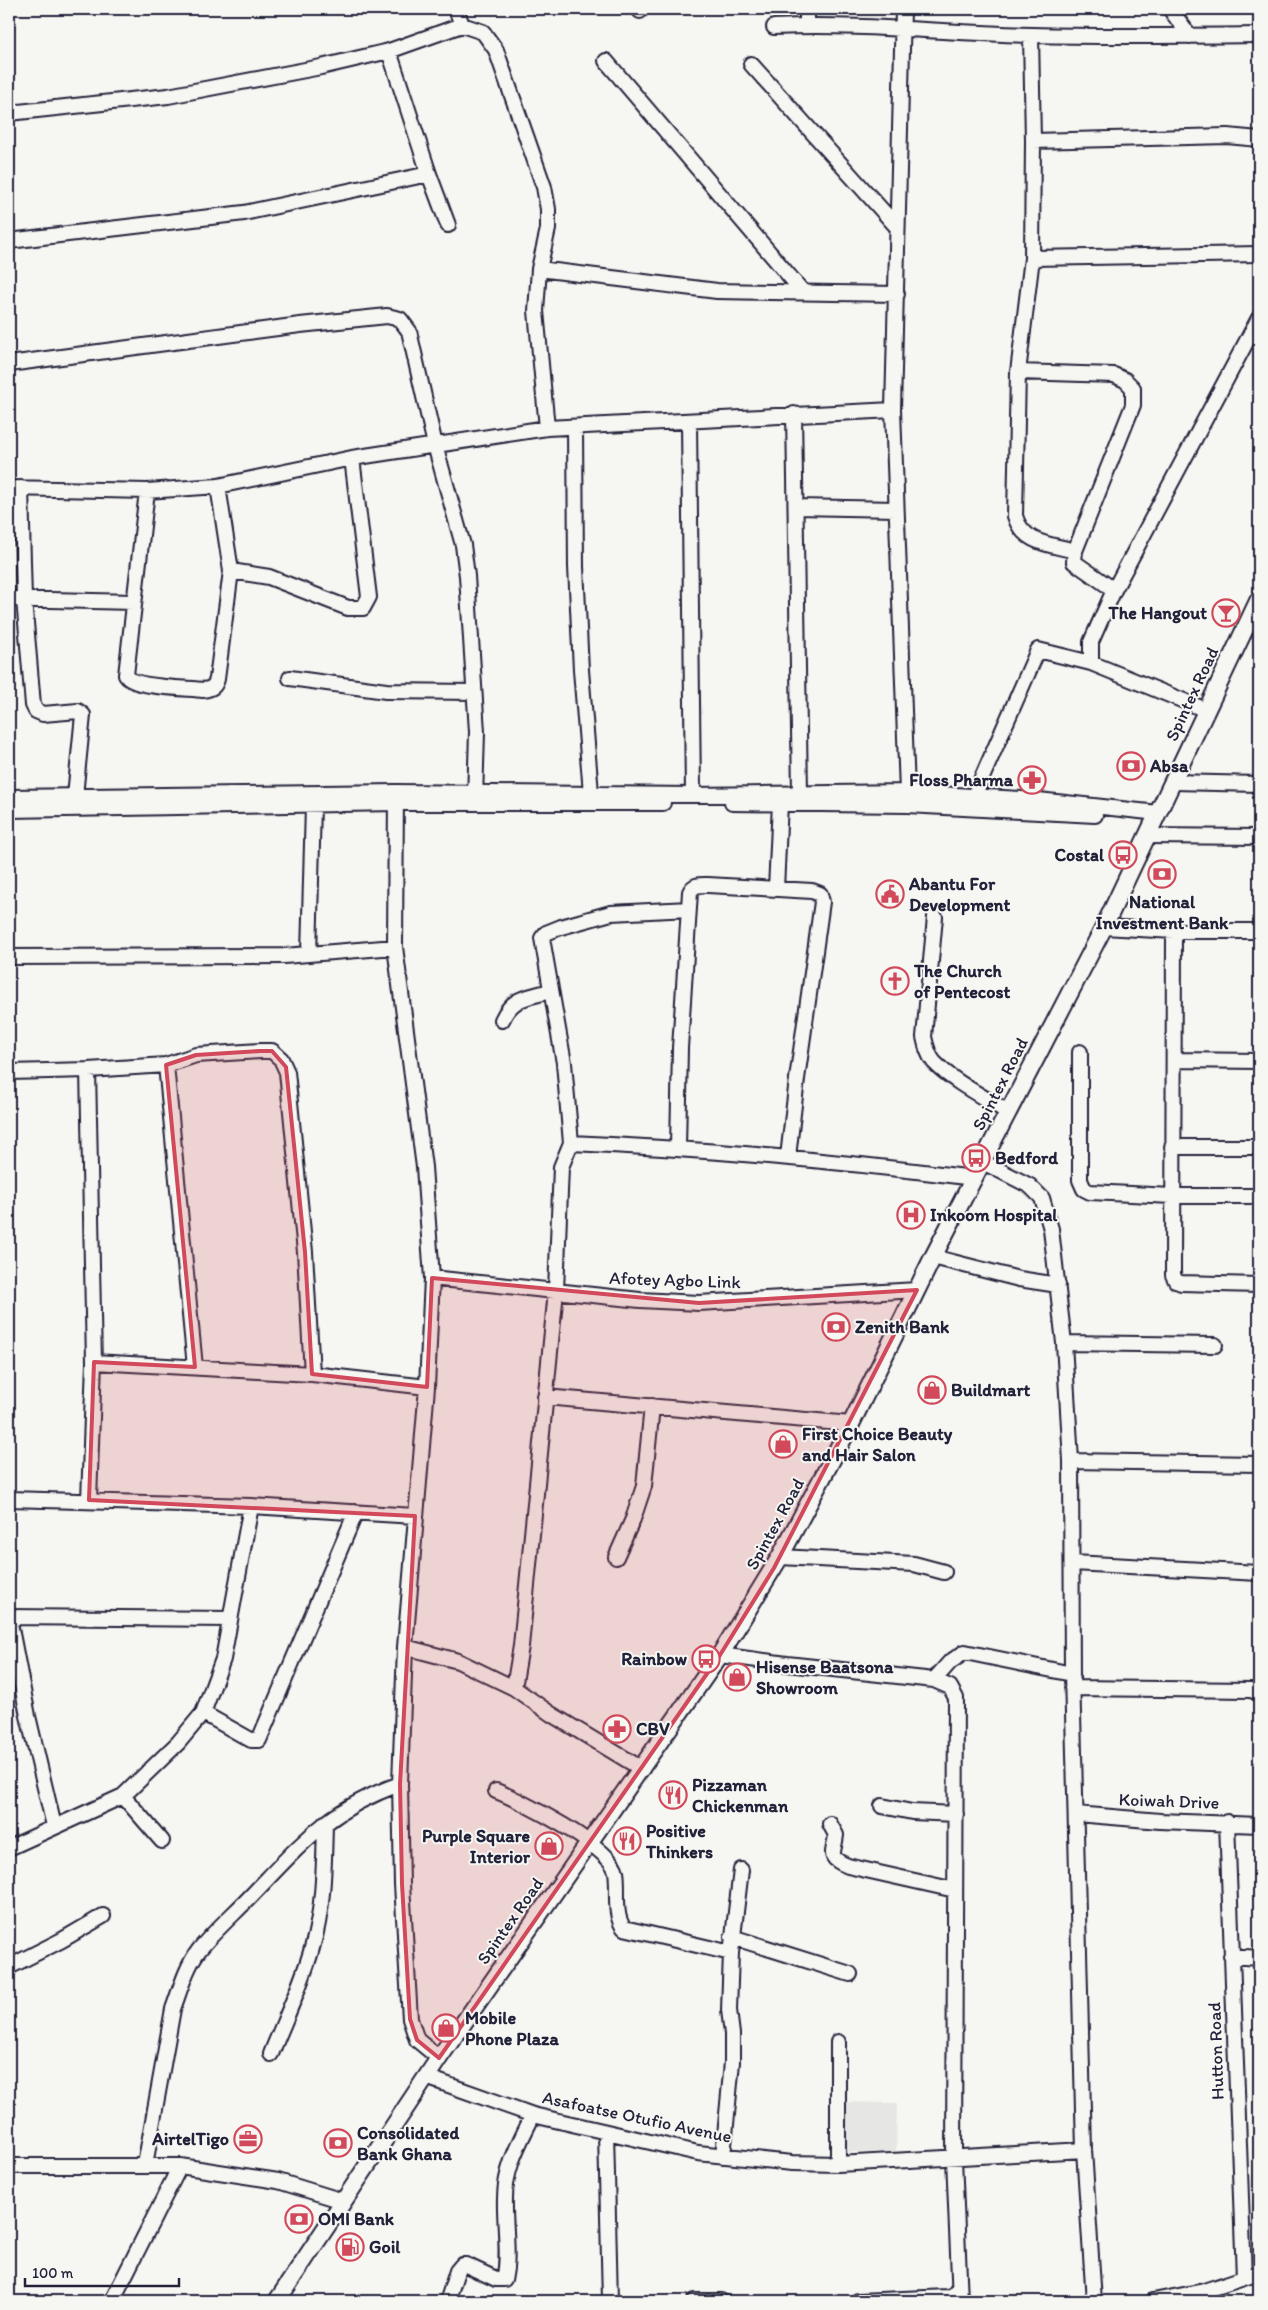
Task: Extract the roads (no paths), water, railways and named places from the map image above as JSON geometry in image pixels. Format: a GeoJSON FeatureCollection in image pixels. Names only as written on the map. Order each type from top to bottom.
{"type":"FeatureCollection","features":[{"type":"Feature","properties":{"kind":"main road","name":"Spintex Road"},"geometry":{"type":"LineString","coordinates":[[277,2301],[439,2058],[720,1655],[780,1557],[851,1424],[933,1257],[1104,927],[1259,599]]}},
{"type":"Feature","properties":{"kind":"street"},"geometry":{"type":"LineString","coordinates":[[456,9],[462,25]]}},
{"type":"Feature","properties":{"kind":"street"},"geometry":{"type":"LineString","coordinates":[[807,9],[807,26]]}},
{"type":"Feature","properties":{"kind":"street"},"geometry":{"type":"LineString","coordinates":[[903,9],[893,410],[907,792]]}},
{"type":"Feature","properties":{"kind":"street"},"geometry":{"type":"LineString","coordinates":[[1170,9],[1190,36]]}},
{"type":"Feature","properties":{"kind":"street"},"geometry":{"type":"LineString","coordinates":[[9,113],[168,96],[322,67],[389,51],[462,25],[482,32],[496,50],[544,187],[548,209],[548,229],[539,269],[536,311],[547,428]]}},
{"type":"Feature","properties":{"kind":"street"},"geometry":{"type":"LineString","coordinates":[[774,27],[903,28],[1031,35],[1259,36]]}},
{"type":"Feature","properties":{"kind":"street"},"geometry":{"type":"LineString","coordinates":[[1031,35],[1033,141],[1032,258],[1018,372],[1015,516],[1018,527],[1028,538],[1075,551]]}},
{"type":"Feature","properties":{"kind":"street"},"geometry":{"type":"LineString","coordinates":[[389,51],[429,174],[448,224]]}},
{"type":"Feature","properties":{"kind":"street"},"geometry":{"type":"LineString","coordinates":[[606,61],[803,292]]}},
{"type":"Feature","properties":{"kind":"street"},"geometry":{"type":"LineString","coordinates":[[752,64],[897,228]]}},
{"type":"Feature","properties":{"kind":"street"},"geometry":{"type":"LineString","coordinates":[[1033,141],[1227,136],[1259,139]]}},
{"type":"Feature","properties":{"kind":"street"},"geometry":{"type":"LineString","coordinates":[[9,241],[244,213],[429,174]]}},
{"type":"Feature","properties":{"kind":"street"},"geometry":{"type":"LineString","coordinates":[[1032,258],[1259,254]]}},
{"type":"Feature","properties":{"kind":"street"},"geometry":{"type":"LineString","coordinates":[[539,269],[717,290],[897,294]]}},
{"type":"Feature","properties":{"kind":"street"},"geometry":{"type":"LineString","coordinates":[[9,364],[300,325],[387,316],[400,319],[409,331],[435,445],[463,544],[467,576],[477,732],[475,798]]}},
{"type":"Feature","properties":{"kind":"street"},"geometry":{"type":"LineString","coordinates":[[1091,663],[1091,642],[1114,590],[1259,318]]}},
{"type":"Feature","properties":{"kind":"street"},"geometry":{"type":"LineString","coordinates":[[1018,372],[1114,375],[1125,380],[1134,388],[1133,405],[1075,551],[1074,562],[1114,590]]}},
{"type":"Feature","properties":{"kind":"street"},"geometry":{"type":"LineString","coordinates":[[75,796],[83,715],[78,711],[43,714],[36,711],[33,705],[15,488],[147,491],[218,486],[352,458],[547,428],[893,410]]}},
{"type":"Feature","properties":{"kind":"street"},"geometry":{"type":"LineString","coordinates":[[794,414],[797,507],[800,793]]}},
{"type":"Feature","properties":{"kind":"street"},"geometry":{"type":"LineString","coordinates":[[688,421],[693,795]]}},
{"type":"Feature","properties":{"kind":"street"},"geometry":{"type":"LineString","coordinates":[[575,427],[576,567],[581,670],[591,793]]}},
{"type":"Feature","properties":{"kind":"street"},"geometry":{"type":"LineString","coordinates":[[231,571],[269,577],[348,608],[363,608],[369,597],[352,458]]}},
{"type":"Feature","properties":{"kind":"street"},"geometry":{"type":"LineString","coordinates":[[147,491],[126,666],[128,679],[138,683],[210,689],[216,684],[217,679],[231,571],[218,486]]}},
{"type":"Feature","properties":{"kind":"street"},"geometry":{"type":"LineString","coordinates":[[797,507],[896,509]]}},
{"type":"Feature","properties":{"kind":"street"},"geometry":{"type":"LineString","coordinates":[[9,599],[134,602]]}},
{"type":"Feature","properties":{"kind":"street"},"geometry":{"type":"LineString","coordinates":[[974,796],[1038,650],[1091,663],[1206,710]]}},
{"type":"Feature","properties":{"kind":"street"},"geometry":{"type":"LineString","coordinates":[[290,678],[386,691],[474,692]]}},
{"type":"Feature","properties":{"kind":"street"},"geometry":{"type":"LineString","coordinates":[[1173,782],[1259,784]]}},
{"type":"Feature","properties":{"kind":"street"},"geometry":{"type":"LineString","coordinates":[[475,798],[591,793],[693,795],[907,792],[1038,800],[1153,824]]}},
{"type":"Feature","properties":{"kind":"street"},"geometry":{"type":"LineString","coordinates":[[9,797],[396,797],[964,807],[1037,810],[1259,837]]}},
{"type":"Feature","properties":{"kind":"street"},"geometry":{"type":"LineString","coordinates":[[9,810],[313,806],[396,797]]}},
{"type":"Feature","properties":{"kind":"street"},"geometry":{"type":"LineString","coordinates":[[396,797],[395,947],[424,1167],[432,1278],[427,1387],[405,1647],[400,1784],[402,1884],[410,2019],[417,2040],[439,2058]]}},
{"type":"Feature","properties":{"kind":"street"},"geometry":{"type":"LineString","coordinates":[[776,889],[780,803]]}},
{"type":"Feature","properties":{"kind":"street"},"geometry":{"type":"LineString","coordinates":[[309,954],[313,806]]}},
{"type":"Feature","properties":{"kind":"street"},"geometry":{"type":"LineString","coordinates":[[678,1148],[680,1048],[690,892],[696,885],[818,892],[822,896],[788,1157]]}},
{"type":"Feature","properties":{"kind":"street"},"geometry":{"type":"LineString","coordinates":[[514,1688],[521,1646],[556,1291],[561,1167],[571,1143],[565,1071],[541,944],[542,938],[546,933],[617,912],[689,909]]}},
{"type":"Feature","properties":{"kind":"street"},"geometry":{"type":"LineString","coordinates":[[935,917],[924,1037],[927,1050],[934,1061],[950,1074],[1008,1112]]}},
{"type":"Feature","properties":{"kind":"street"},"geometry":{"type":"LineString","coordinates":[[1104,927],[1174,931],[1259,931]]}},
{"type":"Feature","properties":{"kind":"street"},"geometry":{"type":"LineString","coordinates":[[1174,931],[1173,1275],[1176,1281],[1259,1285]]}},
{"type":"Feature","properties":{"kind":"street"},"geometry":{"type":"LineString","coordinates":[[9,957],[265,956],[395,947]]}},
{"type":"Feature","properties":{"kind":"street"},"geometry":{"type":"LineString","coordinates":[[502,1020],[508,1006],[517,1001],[550,991]]}},
{"type":"Feature","properties":{"kind":"street"},"geometry":{"type":"LineString","coordinates":[[9,1072],[88,1070],[166,1065],[196,1055],[260,1051],[272,1051],[281,1059],[286,1067],[305,1252],[312,1374]]}},
{"type":"Feature","properties":{"kind":"street"},"geometry":{"type":"LineString","coordinates":[[1080,1052],[1080,1180],[1082,1187],[1090,1192],[1172,1196],[1259,1196]]}},
{"type":"Feature","properties":{"kind":"street"},"geometry":{"type":"LineString","coordinates":[[1174,1060],[1259,1060]]}},
{"type":"Feature","properties":{"kind":"street"},"geometry":{"type":"LineString","coordinates":[[166,1065],[194,1367]]}},
{"type":"Feature","properties":{"kind":"street"},"geometry":{"type":"LineString","coordinates":[[88,1070],[94,1362],[89,1500]]}},
{"type":"Feature","properties":{"kind":"street"},"geometry":{"type":"LineString","coordinates":[[571,1143],[678,1148],[788,1157],[974,1178]]}},
{"type":"Feature","properties":{"kind":"street"},"geometry":{"type":"LineString","coordinates":[[1172,1147],[1259,1147]]}},
{"type":"Feature","properties":{"kind":"street"},"geometry":{"type":"LineString","coordinates":[[983,1162],[1030,1186],[1042,1198],[1052,1229],[1064,1343],[1071,1461],[1073,1563],[1072,1688],[1084,2150],[1094,2301]]}},
{"type":"Feature","properties":{"kind":"street"},"geometry":{"type":"LineString","coordinates":[[933,1257],[1019,1279],[1058,1285]]}},
{"type":"Feature","properties":{"kind":"street","name":"Afotey Agbo Link"},"geometry":{"type":"LineString","coordinates":[[432,1278],[640,1300],[706,1303],[917,1290]]}},
{"type":"Feature","properties":{"kind":"street"},"geometry":{"type":"LineString","coordinates":[[1064,1343],[1215,1345]]}},
{"type":"Feature","properties":{"kind":"street"},"geometry":{"type":"LineString","coordinates":[[94,1362],[312,1374],[427,1387]]}},
{"type":"Feature","properties":{"kind":"street"},"geometry":{"type":"LineString","coordinates":[[545,1397],[851,1424]]}},
{"type":"Feature","properties":{"kind":"street"},"geometry":{"type":"LineString","coordinates":[[616,1556],[633,1520],[644,1486],[652,1406]]}},
{"type":"Feature","properties":{"kind":"street"},"geometry":{"type":"LineString","coordinates":[[1071,1461],[1259,1464]]}},
{"type":"Feature","properties":{"kind":"street"},"geometry":{"type":"LineString","coordinates":[[9,1499],[251,1506],[415,1516]]}},
{"type":"Feature","properties":{"kind":"street"},"geometry":{"type":"LineString","coordinates":[[9,1848],[123,1796],[178,1743],[203,1713],[223,1659],[251,1506]]}},
{"type":"Feature","properties":{"kind":"street"},"geometry":{"type":"LineString","coordinates":[[203,1713],[251,1740],[259,1740],[356,1512]]}},
{"type":"Feature","properties":{"kind":"street"},"geometry":{"type":"LineString","coordinates":[[780,1557],[914,1564],[944,1572]]}},
{"type":"Feature","properties":{"kind":"street"},"geometry":{"type":"LineString","coordinates":[[1073,1563],[1259,1573]]}},
{"type":"Feature","properties":{"kind":"street"},"geometry":{"type":"LineString","coordinates":[[54,1826],[28,1716],[9,1618],[230,1619]]}},
{"type":"Feature","properties":{"kind":"street"},"geometry":{"type":"LineString","coordinates":[[405,1647],[458,1660],[514,1688],[551,1714],[642,1769]]}},
{"type":"Feature","properties":{"kind":"street"},"geometry":{"type":"LineString","coordinates":[[934,1680],[950,1662],[965,1652],[1072,1674]]}},
{"type":"Feature","properties":{"kind":"street"},"geometry":{"type":"LineString","coordinates":[[720,1655],[934,1680],[950,1687],[956,1698],[954,2158],[959,2294],[948,2297],[858,2301]]}},
{"type":"Feature","properties":{"kind":"street"},"geometry":{"type":"LineString","coordinates":[[1072,1688],[1251,1690],[1259,1693]]}},
{"type":"Feature","properties":{"kind":"street"},"geometry":{"type":"LineString","coordinates":[[145,2165],[173,2009],[199,1951],[286,1858],[325,1823],[355,1802],[400,1784]]}},
{"type":"Feature","properties":{"kind":"street"},"geometry":{"type":"LineString","coordinates":[[496,1791],[517,1799],[553,1818],[608,1857],[616,1869],[620,1924],[624,1928],[731,1953]]}},
{"type":"Feature","properties":{"kind":"street"},"geometry":{"type":"LineString","coordinates":[[123,1796],[162,1841]]}},
{"type":"Feature","properties":{"kind":"street"},"geometry":{"type":"LineString","coordinates":[[882,1806],[912,1812],[956,1814]]}},
{"type":"Feature","properties":{"kind":"street","name":"Koiwah Drive"},"geometry":{"type":"LineString","coordinates":[[1076,1814],[1160,1821],[1259,1824]]}},
{"type":"Feature","properties":{"kind":"street","name":"Hutton Road"},"geometry":{"type":"LineString","coordinates":[[1227,1822],[1244,2278]]}},
{"type":"Feature","properties":{"kind":"street"},"geometry":{"type":"LineString","coordinates":[[271,2054],[312,1948],[318,1923],[324,1870],[325,1823]]}},
{"type":"Feature","properties":{"kind":"street"},"geometry":{"type":"LineString","coordinates":[[830,1824],[836,1836],[832,1856],[836,1862],[956,1890]]}},
{"type":"Feature","properties":{"kind":"street"},"geometry":{"type":"LineString","coordinates":[[724,2156],[732,2062],[732,2034],[729,2010],[731,1953],[741,1870]]}},
{"type":"Feature","properties":{"kind":"street"},"geometry":{"type":"LineString","coordinates":[[9,1967],[62,1940],[103,1916]]}},
{"type":"Feature","properties":{"kind":"street"},"geometry":{"type":"LineString","coordinates":[[732,1937],[850,1974]]}},
{"type":"Feature","properties":{"kind":"street"},"geometry":{"type":"LineString","coordinates":[[1231,1956],[1259,1958]]}},
{"type":"Feature","properties":{"kind":"street"},"geometry":{"type":"LineString","coordinates":[[838,2042],[838,2164]]}},
{"type":"Feature","properties":{"kind":"street","name":"Asafoatse Otufio Avenue"},"geometry":{"type":"LineString","coordinates":[[426,2077],[533,2115],[724,2156],[792,2163],[838,2164],[1084,2150]]}},
{"type":"Feature","properties":{"kind":"street"},"geometry":{"type":"LineString","coordinates":[[449,2296],[457,2271],[462,2265],[466,2265],[496,2279],[504,2279],[505,2196],[508,2174],[512,2160],[533,2115]]}},
{"type":"Feature","properties":{"kind":"street"},"geometry":{"type":"LineString","coordinates":[[606,2132],[610,2301]]}},
{"type":"Feature","properties":{"kind":"street"},"geometry":{"type":"LineString","coordinates":[[9,2166],[180,2166],[278,2182],[343,2201]]}},
{"type":"Feature","properties":{"kind":"street"},"geometry":{"type":"LineString","coordinates":[[112,2301],[180,2166]]}},
{"type":"Feature","properties":{"kind":"street"},"geometry":{"type":"LineString","coordinates":[[1153,2301],[1204,2291],[1259,2273]]}},
{"type":"Feature","properties":{"kind":"street"},"geometry":{"type":"LineString","coordinates":[[694,2301],[721,2301]]}},
{"type":"Feature","properties":{"kind":"place","name":"The Hangout"},"geometry":{"type":"Point","coordinates":[1226,613]}},
{"type":"Feature","properties":{"kind":"place","name":"Absa"},"geometry":{"type":"Point","coordinates":[1131,766]}},
{"type":"Feature","properties":{"kind":"place","name":"Floss Pharma"},"geometry":{"type":"Point","coordinates":[1032,780]}},
{"type":"Feature","properties":{"kind":"place","name":"Costal"},"geometry":{"type":"Point","coordinates":[1123,855]}},
{"type":"Feature","properties":{"kind":"place","name":"National Investment Bank"},"geometry":{"type":"Point","coordinates":[1162,874]}},
{"type":"Feature","properties":{"kind":"place","name":"Abantu For Development"},"geometry":{"type":"Point","coordinates":[890,894]}},
{"type":"Feature","properties":{"kind":"place","name":"The Church of Pentecost"},"geometry":{"type":"Point","coordinates":[895,981]}},
{"type":"Feature","properties":{"kind":"place","name":"Bedford"},"geometry":{"type":"Point","coordinates":[976,1158]}},
{"type":"Feature","properties":{"kind":"place","name":"Inkoom Hospital"},"geometry":{"type":"Point","coordinates":[911,1215]}},
{"type":"Feature","properties":{"kind":"place","name":"Zenith Bank"},"geometry":{"type":"Point","coordinates":[836,1327]}},
{"type":"Feature","properties":{"kind":"place","name":"Buildmart"},"geometry":{"type":"Point","coordinates":[932,1390]}},
{"type":"Feature","properties":{"kind":"place","name":"First Choice Beauty and Hair Salon"},"geometry":{"type":"Point","coordinates":[783,1444]}},
{"type":"Feature","properties":{"kind":"place","name":"Rainbow"},"geometry":{"type":"Point","coordinates":[706,1659]}},
{"type":"Feature","properties":{"kind":"place","name":"Hisense Baatsona Showroom"},"geometry":{"type":"Point","coordinates":[737,1677]}},
{"type":"Feature","properties":{"kind":"place","name":"CBV"},"geometry":{"type":"Point","coordinates":[617,1729]}},
{"type":"Feature","properties":{"kind":"place","name":"Pizzaman Chickenman"},"geometry":{"type":"Point","coordinates":[673,1795]}},
{"type":"Feature","properties":{"kind":"place","name":"Positive Thinkers"},"geometry":{"type":"Point","coordinates":[627,1841]}},
{"type":"Feature","properties":{"kind":"place","name":"Purple Square Interior"},"geometry":{"type":"Point","coordinates":[549,1846]}},
{"type":"Feature","properties":{"kind":"place","name":"Mobile Phone Plaza"},"geometry":{"type":"Point","coordinates":[446,2028]}},
{"type":"Feature","properties":{"kind":"place","name":"AirtelTigo"},"geometry":{"type":"Point","coordinates":[248,2139]}},
{"type":"Feature","properties":{"kind":"place","name":"Consolidated Bank Ghana"},"geometry":{"type":"Point","coordinates":[338,2143]}},
{"type":"Feature","properties":{"kind":"place","name":"OMI Bank"},"geometry":{"type":"Point","coordinates":[299,2219]}},
{"type":"Feature","properties":{"kind":"place","name":"Goil"},"geometry":{"type":"Point","coordinates":[350,2247]}}]}
